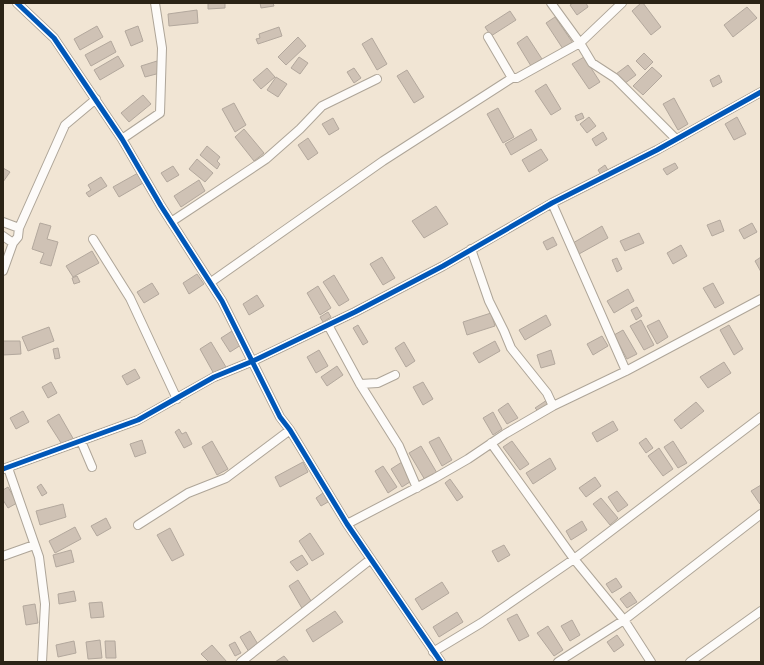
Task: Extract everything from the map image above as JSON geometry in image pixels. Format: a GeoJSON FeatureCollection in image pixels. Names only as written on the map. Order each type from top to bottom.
{"type":"FeatureCollection","features":[{"type":"Feature","properties":{"kind":"street"},"geometry":{"type":"LineString","coordinates":[[17,3],[54,38],[122,139],[171,222],[222,301],[280,417],[290,430],[347,524],[440,662]]}},
{"type":"Feature","properties":{"kind":"street"},"geometry":{"type":"LineString","coordinates":[[122,139],[160,113],[162,48],[155,3]]}},
{"type":"Feature","properties":{"kind":"street"},"geometry":{"type":"LineString","coordinates":[[551,3],[580,43],[592,63],[615,78],[676,139]]}},
{"type":"Feature","properties":{"kind":"street"},"geometry":{"type":"LineString","coordinates":[[211,282],[383,161],[512,78],[517,78],[580,43],[622,3]]}},
{"type":"Feature","properties":{"kind":"street"},"geometry":{"type":"LineString","coordinates":[[488,37],[512,78]]}},
{"type":"Feature","properties":{"kind":"street"},"geometry":{"type":"LineString","coordinates":[[171,222],[266,159],[300,129],[322,106],[377,79]]}},
{"type":"Feature","properties":{"kind":"street"},"geometry":{"type":"LineString","coordinates":[[42,662],[46,604],[39,557],[6,469],[138,420],[214,377],[252,361],[405,287],[552,203],[657,150],[761,92]]}},
{"type":"Feature","properties":{"kind":"street"},"geometry":{"type":"LineString","coordinates":[[3,271],[13,243],[18,237],[19,228],[65,125],[96,99]]}},
{"type":"Feature","properties":{"kind":"street"},"geometry":{"type":"LineString","coordinates":[[552,203],[626,371]]}},
{"type":"Feature","properties":{"kind":"street"},"geometry":{"type":"LineString","coordinates":[[3,222],[19,228]]}},
{"type":"Feature","properties":{"kind":"street"},"geometry":{"type":"LineString","coordinates":[[3,236],[13,243]]}},
{"type":"Feature","properties":{"kind":"street"},"geometry":{"type":"LineString","coordinates":[[93,239],[130,298],[177,399]]}},
{"type":"Feature","properties":{"kind":"street"},"geometry":{"type":"LineString","coordinates":[[471,250],[488,301],[511,348],[548,393],[553,406]]}},
{"type":"Feature","properties":{"kind":"street"},"geometry":{"type":"LineString","coordinates":[[347,524],[417,488],[468,459],[491,443],[553,406],[626,371],[761,299]]}},
{"type":"Feature","properties":{"kind":"street"},"geometry":{"type":"LineString","coordinates":[[328,325],[360,384],[399,446],[417,488]]}},
{"type":"Feature","properties":{"kind":"street"},"geometry":{"type":"LineString","coordinates":[[360,384],[378,384],[395,375]]}},
{"type":"Feature","properties":{"kind":"street"},"geometry":{"type":"LineString","coordinates":[[433,652],[481,623],[574,558],[761,417]]}},
{"type":"Feature","properties":{"kind":"street"},"geometry":{"type":"LineString","coordinates":[[138,526],[188,493],[226,478],[290,430]]}},
{"type":"Feature","properties":{"kind":"street"},"geometry":{"type":"LineString","coordinates":[[81,441],[92,467]]}},
{"type":"Feature","properties":{"kind":"street"},"geometry":{"type":"LineString","coordinates":[[491,443],[574,558],[624,620],[651,662]]}},
{"type":"Feature","properties":{"kind":"street"},"geometry":{"type":"LineString","coordinates":[[558,662],[624,620],[761,514]]}},
{"type":"Feature","properties":{"kind":"street"},"geometry":{"type":"LineString","coordinates":[[3,556],[34,545]]}},
{"type":"Feature","properties":{"kind":"street"},"geometry":{"type":"LineString","coordinates":[[241,662],[371,559]]}},
{"type":"Feature","properties":{"kind":"street"},"geometry":{"type":"LineString","coordinates":[[690,662],[761,611]]}},
{"type":"Feature","properties":{"kind":"building"},"geometry":{"type":"Polygon","coordinates":[[[208,3],[225,3],[225,8],[208,9],[208,3]]]}},
{"type":"Feature","properties":{"kind":"building"},"geometry":{"type":"Polygon","coordinates":[[[260,3],[273,3],[274,6],[261,8],[260,3]]]}},
{"type":"Feature","properties":{"kind":"building"},"geometry":{"type":"Polygon","coordinates":[[[573,3],[586,3],[588,7],[577,15],[570,5],[573,3]]]}},
{"type":"Feature","properties":{"kind":"building"},"geometry":{"type":"Polygon","coordinates":[[[643,3],[661,27],[651,35],[632,11],[643,3]]]}},
{"type":"Feature","properties":{"kind":"building"},"geometry":{"type":"Polygon","coordinates":[[[747,7],[757,18],[733,37],[724,25],[747,7]]]}},
{"type":"Feature","properties":{"kind":"building"},"geometry":{"type":"Polygon","coordinates":[[[197,10],[198,23],[169,26],[168,14],[197,10]]]}},
{"type":"Feature","properties":{"kind":"building"},"geometry":{"type":"Polygon","coordinates":[[[510,11],[516,20],[491,36],[485,27],[510,11]]]}},
{"type":"Feature","properties":{"kind":"building"},"geometry":{"type":"Polygon","coordinates":[[[555,17],[573,43],[563,49],[546,23],[555,17]]]}},
{"type":"Feature","properties":{"kind":"building"},"geometry":{"type":"Polygon","coordinates":[[[97,26],[103,37],[80,50],[74,39],[97,26]]]}},
{"type":"Feature","properties":{"kind":"building"},"geometry":{"type":"Polygon","coordinates":[[[138,26],[143,41],[131,46],[125,31],[138,26]]]}},
{"type":"Feature","properties":{"kind":"building"},"geometry":{"type":"Polygon","coordinates":[[[279,27],[282,36],[258,44],[256,39],[260,38],[259,34],[279,27]]]}},
{"type":"Feature","properties":{"kind":"building"},"geometry":{"type":"Polygon","coordinates":[[[527,36],[542,59],[531,66],[517,43],[527,36]]]}},
{"type":"Feature","properties":{"kind":"building"},"geometry":{"type":"Polygon","coordinates":[[[298,37],[306,46],[286,65],[278,57],[298,37]]]}},
{"type":"Feature","properties":{"kind":"building"},"geometry":{"type":"Polygon","coordinates":[[[372,38],[387,64],[377,70],[362,44],[372,38]]]}},
{"type":"Feature","properties":{"kind":"building"},"geometry":{"type":"Polygon","coordinates":[[[111,41],[116,52],[91,66],[85,55],[111,41]]]}},
{"type":"Feature","properties":{"kind":"building"},"geometry":{"type":"Polygon","coordinates":[[[644,53],[653,62],[645,70],[636,61],[644,53]]]}},
{"type":"Feature","properties":{"kind":"building"},"geometry":{"type":"Polygon","coordinates":[[[118,56],[124,66],[100,80],[94,70],[118,56]]]}},
{"type":"Feature","properties":{"kind":"building"},"geometry":{"type":"Polygon","coordinates":[[[299,57],[308,63],[300,74],[291,68],[299,57]]]}},
{"type":"Feature","properties":{"kind":"building"},"geometry":{"type":"Polygon","coordinates":[[[584,57],[600,82],[589,89],[572,64],[584,57]]]}},
{"type":"Feature","properties":{"kind":"building"},"geometry":{"type":"Polygon","coordinates":[[[157,61],[160,73],[145,77],[141,66],[157,61]]]}},
{"type":"Feature","properties":{"kind":"building"},"geometry":{"type":"Polygon","coordinates":[[[628,65],[636,75],[624,84],[616,74],[628,65]]]}},
{"type":"Feature","properties":{"kind":"building"},"geometry":{"type":"Polygon","coordinates":[[[652,67],[662,76],[643,95],[633,86],[652,67]]]}},
{"type":"Feature","properties":{"kind":"building"},"geometry":{"type":"Polygon","coordinates":[[[267,68],[275,77],[261,89],[253,80],[267,68]]]}},
{"type":"Feature","properties":{"kind":"building"},"geometry":{"type":"Polygon","coordinates":[[[354,68],[361,78],[354,83],[347,72],[354,68]]]}},
{"type":"Feature","properties":{"kind":"building"},"geometry":{"type":"Polygon","coordinates":[[[407,70],[424,97],[414,103],[397,76],[407,70]]]}},
{"type":"Feature","properties":{"kind":"building"},"geometry":{"type":"Polygon","coordinates":[[[719,75],[722,82],[713,87],[710,80],[719,75]]]}},
{"type":"Feature","properties":{"kind":"building"},"geometry":{"type":"Polygon","coordinates":[[[276,77],[287,84],[278,97],[267,90],[276,77]]]}},
{"type":"Feature","properties":{"kind":"building"},"geometry":{"type":"Polygon","coordinates":[[[546,84],[561,109],[551,115],[535,91],[546,84]]]}},
{"type":"Feature","properties":{"kind":"building"},"geometry":{"type":"Polygon","coordinates":[[[143,95],[151,104],[129,122],[121,113],[143,95]]]}},
{"type":"Feature","properties":{"kind":"building"},"geometry":{"type":"Polygon","coordinates":[[[674,98],[688,124],[678,130],[663,104],[674,98]]]}},
{"type":"Feature","properties":{"kind":"building"},"geometry":{"type":"Polygon","coordinates":[[[234,103],[246,125],[235,132],[222,109],[234,103]]]}},
{"type":"Feature","properties":{"kind":"building"},"geometry":{"type":"Polygon","coordinates":[[[498,108],[514,137],[503,143],[487,114],[498,108]]]}},
{"type":"Feature","properties":{"kind":"building"},"geometry":{"type":"Polygon","coordinates":[[[582,113],[584,118],[577,121],[575,116],[582,113]]]}},
{"type":"Feature","properties":{"kind":"building"},"geometry":{"type":"Polygon","coordinates":[[[589,117],[596,126],[587,133],[580,124],[589,117]]]}},
{"type":"Feature","properties":{"kind":"building"},"geometry":{"type":"Polygon","coordinates":[[[737,117],[746,134],[734,140],[725,124],[737,117]]]}},
{"type":"Feature","properties":{"kind":"building"},"geometry":{"type":"Polygon","coordinates":[[[333,118],[339,129],[329,135],[322,124],[333,118]]]}},
{"type":"Feature","properties":{"kind":"building"},"geometry":{"type":"Polygon","coordinates":[[[244,129],[264,153],[254,161],[235,137],[244,129]]]}},
{"type":"Feature","properties":{"kind":"building"},"geometry":{"type":"Polygon","coordinates":[[[531,129],[537,140],[511,155],[505,144],[531,129]]]}},
{"type":"Feature","properties":{"kind":"building"},"geometry":{"type":"Polygon","coordinates":[[[603,132],[607,139],[596,146],[592,139],[603,132]]]}},
{"type":"Feature","properties":{"kind":"building"},"geometry":{"type":"Polygon","coordinates":[[[308,138],[318,153],[308,160],[298,145],[308,138]]]}},
{"type":"Feature","properties":{"kind":"building"},"geometry":{"type":"Polygon","coordinates":[[[207,146],[220,157],[217,161],[220,164],[217,169],[200,155],[207,146]]]}},
{"type":"Feature","properties":{"kind":"building"},"geometry":{"type":"Polygon","coordinates":[[[541,149],[548,160],[529,172],[522,160],[541,149]]]}},
{"type":"Feature","properties":{"kind":"building"},"geometry":{"type":"Polygon","coordinates":[[[197,159],[213,173],[205,182],[189,169],[197,159]]]}},
{"type":"Feature","properties":{"kind":"building"},"geometry":{"type":"Polygon","coordinates":[[[675,163],[678,168],[667,175],[663,169],[675,163]]]}},
{"type":"Feature","properties":{"kind":"building"},"geometry":{"type":"Polygon","coordinates":[[[605,165],[608,170],[601,175],[598,170],[605,165]]]}},
{"type":"Feature","properties":{"kind":"building"},"geometry":{"type":"Polygon","coordinates":[[[173,166],[179,175],[167,182],[161,173],[173,166]]]}},
{"type":"Feature","properties":{"kind":"building"},"geometry":{"type":"Polygon","coordinates":[[[3,168],[10,172],[3,182],[3,168]]]}},
{"type":"Feature","properties":{"kind":"building"},"geometry":{"type":"Polygon","coordinates":[[[138,173],[143,183],[119,197],[113,187],[138,173]]]}},
{"type":"Feature","properties":{"kind":"building"},"geometry":{"type":"Polygon","coordinates":[[[101,177],[107,186],[89,197],[86,193],[91,190],[88,185],[101,177]]]}},
{"type":"Feature","properties":{"kind":"building"},"geometry":{"type":"Polygon","coordinates":[[[199,180],[205,191],[181,207],[174,196],[199,180]]]}},
{"type":"Feature","properties":{"kind":"building"},"geometry":{"type":"Polygon","coordinates":[[[436,206],[448,224],[424,238],[412,221],[436,206]]]}},
{"type":"Feature","properties":{"kind":"building"},"geometry":{"type":"Polygon","coordinates":[[[720,220],[724,231],[712,236],[707,225],[720,220]]]}},
{"type":"Feature","properties":{"kind":"building"},"geometry":{"type":"Polygon","coordinates":[[[40,223],[51,226],[47,239],[58,242],[51,266],[40,263],[44,253],[32,249],[40,223]]]}},
{"type":"Feature","properties":{"kind":"building"},"geometry":{"type":"Polygon","coordinates":[[[752,223],[757,232],[744,239],[739,230],[752,223]]]}},
{"type":"Feature","properties":{"kind":"building"},"geometry":{"type":"Polygon","coordinates":[[[602,226],[608,238],[579,254],[573,243],[602,226]]]}},
{"type":"Feature","properties":{"kind":"building"},"geometry":{"type":"Polygon","coordinates":[[[639,233],[644,243],[625,251],[620,241],[639,233]]]}},
{"type":"Feature","properties":{"kind":"building"},"geometry":{"type":"Polygon","coordinates":[[[553,237],[557,245],[547,250],[543,242],[553,237]]]}},
{"type":"Feature","properties":{"kind":"building"},"geometry":{"type":"Polygon","coordinates":[[[681,245],[687,256],[673,264],[667,253],[681,245]]]}},
{"type":"Feature","properties":{"kind":"building"},"geometry":{"type":"Polygon","coordinates":[[[92,251],[99,263],[73,277],[66,266],[92,251]]]}},
{"type":"Feature","properties":{"kind":"building"},"geometry":{"type":"Polygon","coordinates":[[[382,257],[395,278],[383,285],[370,264],[382,257]]]}},
{"type":"Feature","properties":{"kind":"building"},"geometry":{"type":"Polygon","coordinates":[[[761,257],[761,272],[755,261],[761,257]]]}},
{"type":"Feature","properties":{"kind":"building"},"geometry":{"type":"Polygon","coordinates":[[[617,258],[622,269],[617,272],[612,260],[617,258]]]}},
{"type":"Feature","properties":{"kind":"building"},"geometry":{"type":"Polygon","coordinates":[[[197,274],[204,284],[189,294],[183,283],[197,274]]]}},
{"type":"Feature","properties":{"kind":"building"},"geometry":{"type":"Polygon","coordinates":[[[334,275],[349,300],[339,306],[323,282],[334,275]]]}},
{"type":"Feature","properties":{"kind":"building"},"geometry":{"type":"Polygon","coordinates":[[[77,276],[80,282],[74,284],[72,278],[77,276]]]}},
{"type":"Feature","properties":{"kind":"building"},"geometry":{"type":"Polygon","coordinates":[[[152,283],[159,294],[144,303],[137,292],[152,283]]]}},
{"type":"Feature","properties":{"kind":"building"},"geometry":{"type":"Polygon","coordinates":[[[713,283],[724,303],[715,308],[703,288],[713,283]]]}},
{"type":"Feature","properties":{"kind":"building"},"geometry":{"type":"Polygon","coordinates":[[[318,286],[331,308],[320,315],[307,293],[318,286]]]}},
{"type":"Feature","properties":{"kind":"building"},"geometry":{"type":"Polygon","coordinates":[[[628,289],[634,301],[614,313],[607,301],[628,289]]]}},
{"type":"Feature","properties":{"kind":"building"},"geometry":{"type":"Polygon","coordinates":[[[257,295],[264,306],[249,315],[243,304],[257,295]]]}},
{"type":"Feature","properties":{"kind":"building"},"geometry":{"type":"Polygon","coordinates":[[[637,307],[642,316],[636,320],[631,310],[637,307]]]}},
{"type":"Feature","properties":{"kind":"building"},"geometry":{"type":"Polygon","coordinates":[[[328,312],[331,317],[323,322],[320,317],[328,312]]]}},
{"type":"Feature","properties":{"kind":"building"},"geometry":{"type":"Polygon","coordinates":[[[491,313],[495,326],[467,335],[463,322],[491,313]]]}},
{"type":"Feature","properties":{"kind":"building"},"geometry":{"type":"Polygon","coordinates":[[[546,315],[551,325],[525,340],[519,330],[546,315]]]}},
{"type":"Feature","properties":{"kind":"building"},"geometry":{"type":"Polygon","coordinates":[[[641,320],[654,345],[644,350],[630,326],[641,320]]]}},
{"type":"Feature","properties":{"kind":"building"},"geometry":{"type":"Polygon","coordinates":[[[659,320],[668,337],[657,344],[647,326],[659,320]]]}},
{"type":"Feature","properties":{"kind":"building"},"geometry":{"type":"Polygon","coordinates":[[[358,325],[368,342],[363,345],[353,328],[358,325]]]}},
{"type":"Feature","properties":{"kind":"building"},"geometry":{"type":"Polygon","coordinates":[[[729,325],[743,349],[734,355],[720,330],[729,325]]]}},
{"type":"Feature","properties":{"kind":"building"},"geometry":{"type":"Polygon","coordinates":[[[49,327],[54,341],[28,351],[22,337],[49,327]]]}},
{"type":"Feature","properties":{"kind":"building"},"geometry":{"type":"Polygon","coordinates":[[[623,330],[637,354],[627,359],[614,335],[623,330]]]}},
{"type":"Feature","properties":{"kind":"building"},"geometry":{"type":"Polygon","coordinates":[[[232,331],[241,345],[230,352],[221,338],[232,331]]]}},
{"type":"Feature","properties":{"kind":"building"},"geometry":{"type":"Polygon","coordinates":[[[602,336],[608,346],[593,355],[587,344],[602,336]]]}},
{"type":"Feature","properties":{"kind":"building"},"geometry":{"type":"Polygon","coordinates":[[[3,341],[20,341],[21,354],[3,355],[3,341]]]}},
{"type":"Feature","properties":{"kind":"building"},"geometry":{"type":"Polygon","coordinates":[[[495,341],[500,351],[479,363],[473,353],[495,341]]]}},
{"type":"Feature","properties":{"kind":"building"},"geometry":{"type":"Polygon","coordinates":[[[211,342],[226,367],[214,374],[200,349],[211,342]]]}},
{"type":"Feature","properties":{"kind":"building"},"geometry":{"type":"Polygon","coordinates":[[[404,342],[415,361],[406,367],[395,348],[404,342]]]}},
{"type":"Feature","properties":{"kind":"building"},"geometry":{"type":"Polygon","coordinates":[[[58,348],[60,358],[55,359],[53,349],[58,348]]]}},
{"type":"Feature","properties":{"kind":"building"},"geometry":{"type":"Polygon","coordinates":[[[319,350],[328,366],[316,373],[307,357],[319,350]]]}},
{"type":"Feature","properties":{"kind":"building"},"geometry":{"type":"Polygon","coordinates":[[[551,350],[555,364],[541,368],[537,355],[551,350]]]}},
{"type":"Feature","properties":{"kind":"building"},"geometry":{"type":"Polygon","coordinates":[[[724,362],[731,373],[708,388],[700,377],[724,362]]]}},
{"type":"Feature","properties":{"kind":"building"},"geometry":{"type":"Polygon","coordinates":[[[337,366],[343,375],[327,386],[321,377],[337,366]]]}},
{"type":"Feature","properties":{"kind":"building"},"geometry":{"type":"Polygon","coordinates":[[[135,369],[140,378],[127,385],[122,376],[135,369]]]}},
{"type":"Feature","properties":{"kind":"building"},"geometry":{"type":"Polygon","coordinates":[[[51,382],[57,393],[48,398],[42,387],[51,382]]]}},
{"type":"Feature","properties":{"kind":"building"},"geometry":{"type":"Polygon","coordinates":[[[423,382],[433,399],[423,405],[413,387],[423,382]]]}},
{"type":"Feature","properties":{"kind":"building"},"geometry":{"type":"Polygon","coordinates":[[[547,400],[549,403],[538,411],[535,408],[547,400]]]}},
{"type":"Feature","properties":{"kind":"building"},"geometry":{"type":"Polygon","coordinates":[[[696,402],[704,411],[681,429],[674,420],[696,402]]]}},
{"type":"Feature","properties":{"kind":"building"},"geometry":{"type":"Polygon","coordinates":[[[508,403],[518,418],[507,424],[498,410],[508,403]]]}},
{"type":"Feature","properties":{"kind":"building"},"geometry":{"type":"Polygon","coordinates":[[[23,411],[29,422],[16,429],[10,418],[23,411]]]}},
{"type":"Feature","properties":{"kind":"building"},"geometry":{"type":"Polygon","coordinates":[[[493,412],[502,429],[493,435],[483,418],[493,412]]]}},
{"type":"Feature","properties":{"kind":"building"},"geometry":{"type":"Polygon","coordinates":[[[59,414],[74,440],[63,446],[47,421],[59,414]]]}},
{"type":"Feature","properties":{"kind":"building"},"geometry":{"type":"Polygon","coordinates":[[[613,421],[618,430],[597,442],[592,433],[613,421]]]}},
{"type":"Feature","properties":{"kind":"building"},"geometry":{"type":"Polygon","coordinates":[[[179,429],[182,434],[186,432],[192,444],[184,448],[175,432],[179,429]]]}},
{"type":"Feature","properties":{"kind":"building"},"geometry":{"type":"Polygon","coordinates":[[[439,437],[452,460],[442,466],[429,442],[439,437]]]}},
{"type":"Feature","properties":{"kind":"building"},"geometry":{"type":"Polygon","coordinates":[[[646,438],[653,448],[646,453],[639,443],[646,438]]]}},
{"type":"Feature","properties":{"kind":"building"},"geometry":{"type":"Polygon","coordinates":[[[142,440],[146,453],[135,457],[130,444],[142,440]]]}},
{"type":"Feature","properties":{"kind":"building"},"geometry":{"type":"Polygon","coordinates":[[[212,441],[228,469],[217,475],[202,447],[212,441]]]}},
{"type":"Feature","properties":{"kind":"building"},"geometry":{"type":"Polygon","coordinates":[[[512,441],[529,464],[520,470],[503,447],[512,441]]]}},
{"type":"Feature","properties":{"kind":"building"},"geometry":{"type":"Polygon","coordinates":[[[673,441],[687,463],[678,468],[664,447],[673,441]]]}},
{"type":"Feature","properties":{"kind":"building"},"geometry":{"type":"Polygon","coordinates":[[[421,446],[437,473],[425,480],[409,453],[421,446]]]}},
{"type":"Feature","properties":{"kind":"building"},"geometry":{"type":"Polygon","coordinates":[[[659,448],[673,469],[663,476],[648,456],[659,448]]]}},
{"type":"Feature","properties":{"kind":"building"},"geometry":{"type":"Polygon","coordinates":[[[550,458],[556,469],[533,484],[526,473],[550,458]]]}},
{"type":"Feature","properties":{"kind":"building"},"geometry":{"type":"Polygon","coordinates":[[[303,462],[308,472],[280,487],[275,477],[303,462]]]}},
{"type":"Feature","properties":{"kind":"building"},"geometry":{"type":"Polygon","coordinates":[[[402,462],[413,480],[402,487],[391,469],[402,462]]]}},
{"type":"Feature","properties":{"kind":"building"},"geometry":{"type":"Polygon","coordinates":[[[383,466],[397,487],[388,493],[375,471],[383,466]]]}},
{"type":"Feature","properties":{"kind":"building"},"geometry":{"type":"Polygon","coordinates":[[[595,477],[601,486],[586,497],[579,488],[595,477]]]}},
{"type":"Feature","properties":{"kind":"building"},"geometry":{"type":"Polygon","coordinates":[[[450,479],[463,497],[457,501],[445,483],[450,479]]]}},
{"type":"Feature","properties":{"kind":"building"},"geometry":{"type":"Polygon","coordinates":[[[41,484],[47,493],[42,496],[37,487],[41,484]]]}},
{"type":"Feature","properties":{"kind":"building"},"geometry":{"type":"Polygon","coordinates":[[[761,485],[761,503],[760,504],[751,491],[761,485]]]}},
{"type":"Feature","properties":{"kind":"building"},"geometry":{"type":"Polygon","coordinates":[[[8,487],[17,503],[8,508],[3,500],[3,490],[8,487]]]}},
{"type":"Feature","properties":{"kind":"building"},"geometry":{"type":"Polygon","coordinates":[[[617,491],[628,505],[618,512],[608,497],[617,491]]]}},
{"type":"Feature","properties":{"kind":"building"},"geometry":{"type":"Polygon","coordinates":[[[323,493],[328,502],[321,506],[316,498],[323,493]]]}},
{"type":"Feature","properties":{"kind":"building"},"geometry":{"type":"Polygon","coordinates":[[[601,498],[618,518],[610,525],[593,504],[601,498]]]}},
{"type":"Feature","properties":{"kind":"building"},"geometry":{"type":"Polygon","coordinates":[[[63,504],[66,517],[40,525],[36,511],[63,504]]]}},
{"type":"Feature","properties":{"kind":"building"},"geometry":{"type":"Polygon","coordinates":[[[106,518],[111,528],[97,536],[91,526],[106,518]]]}},
{"type":"Feature","properties":{"kind":"building"},"geometry":{"type":"Polygon","coordinates":[[[582,521],[587,530],[571,540],[566,531],[582,521]]]}},
{"type":"Feature","properties":{"kind":"building"},"geometry":{"type":"Polygon","coordinates":[[[75,527],[81,539],[55,553],[49,541],[75,527]]]}},
{"type":"Feature","properties":{"kind":"building"},"geometry":{"type":"Polygon","coordinates":[[[170,528],[184,555],[172,561],[157,535],[170,528]]]}},
{"type":"Feature","properties":{"kind":"building"},"geometry":{"type":"Polygon","coordinates":[[[310,533],[324,554],[312,561],[299,541],[310,533]]]}},
{"type":"Feature","properties":{"kind":"building"},"geometry":{"type":"Polygon","coordinates":[[[504,545],[510,555],[498,562],[492,551],[504,545]]]}},
{"type":"Feature","properties":{"kind":"building"},"geometry":{"type":"Polygon","coordinates":[[[71,550],[74,562],[56,567],[53,555],[71,550]]]}},
{"type":"Feature","properties":{"kind":"building"},"geometry":{"type":"Polygon","coordinates":[[[302,555],[308,564],[297,571],[290,562],[302,555]]]}},
{"type":"Feature","properties":{"kind":"building"},"geometry":{"type":"Polygon","coordinates":[[[616,578],[622,587],[612,593],[606,584],[616,578]]]}},
{"type":"Feature","properties":{"kind":"building"},"geometry":{"type":"Polygon","coordinates":[[[298,580],[313,604],[303,610],[289,586],[298,580]]]}},
{"type":"Feature","properties":{"kind":"building"},"geometry":{"type":"Polygon","coordinates":[[[442,582],[449,593],[422,610],[415,599],[442,582]]]}},
{"type":"Feature","properties":{"kind":"building"},"geometry":{"type":"Polygon","coordinates":[[[74,591],[76,601],[59,604],[58,594],[74,591]]]}},
{"type":"Feature","properties":{"kind":"building"},"geometry":{"type":"Polygon","coordinates":[[[630,592],[637,602],[627,608],[620,599],[630,592]]]}},
{"type":"Feature","properties":{"kind":"building"},"geometry":{"type":"Polygon","coordinates":[[[102,602],[104,617],[91,618],[89,603],[102,602]]]}},
{"type":"Feature","properties":{"kind":"building"},"geometry":{"type":"Polygon","coordinates":[[[35,604],[38,623],[26,625],[23,606],[35,604]]]}},
{"type":"Feature","properties":{"kind":"building"},"geometry":{"type":"Polygon","coordinates":[[[335,611],[343,622],[313,642],[306,630],[335,611]]]}},
{"type":"Feature","properties":{"kind":"building"},"geometry":{"type":"Polygon","coordinates":[[[457,612],[463,622],[439,637],[433,627],[457,612]]]}},
{"type":"Feature","properties":{"kind":"building"},"geometry":{"type":"Polygon","coordinates":[[[517,614],[529,636],[519,641],[507,619],[517,614]]]}},
{"type":"Feature","properties":{"kind":"building"},"geometry":{"type":"Polygon","coordinates":[[[572,620],[580,635],[570,641],[561,626],[572,620]]]}},
{"type":"Feature","properties":{"kind":"building"},"geometry":{"type":"Polygon","coordinates":[[[548,626],[563,650],[554,656],[537,633],[548,626]]]}},
{"type":"Feature","properties":{"kind":"building"},"geometry":{"type":"Polygon","coordinates":[[[250,631],[259,646],[249,652],[240,637],[250,631]]]}},
{"type":"Feature","properties":{"kind":"building"},"geometry":{"type":"Polygon","coordinates":[[[617,635],[624,645],[614,652],[607,642],[617,635]]]}},
{"type":"Feature","properties":{"kind":"building"},"geometry":{"type":"Polygon","coordinates":[[[100,640],[102,658],[88,659],[86,642],[100,640]]]}},
{"type":"Feature","properties":{"kind":"building"},"geometry":{"type":"Polygon","coordinates":[[[74,641],[76,653],[58,657],[56,645],[74,641]]]}},
{"type":"Feature","properties":{"kind":"building"},"geometry":{"type":"Polygon","coordinates":[[[105,641],[115,641],[116,658],[106,658],[105,641]]]}},
{"type":"Feature","properties":{"kind":"building"},"geometry":{"type":"Polygon","coordinates":[[[235,642],[241,653],[235,656],[229,645],[235,642]]]}},
{"type":"Feature","properties":{"kind":"building"},"geometry":{"type":"Polygon","coordinates":[[[212,645],[227,662],[209,662],[201,654],[212,645]]]}},
{"type":"Feature","properties":{"kind":"building"},"geometry":{"type":"Polygon","coordinates":[[[284,656],[289,662],[275,662],[284,656]]]}},
{"type":"Feature","properties":{"kind":"cycle path"},"geometry":{"type":"LineString","coordinates":[[17,3],[54,38],[122,139],[161,206],[222,301],[280,417],[290,430],[347,524],[441,662]]}},
{"type":"Feature","properties":{"kind":"cycle path"},"geometry":{"type":"LineString","coordinates":[[3,469],[138,420],[214,377],[253,361],[355,312],[443,266],[552,203],[657,150],[761,92]]}}]}
